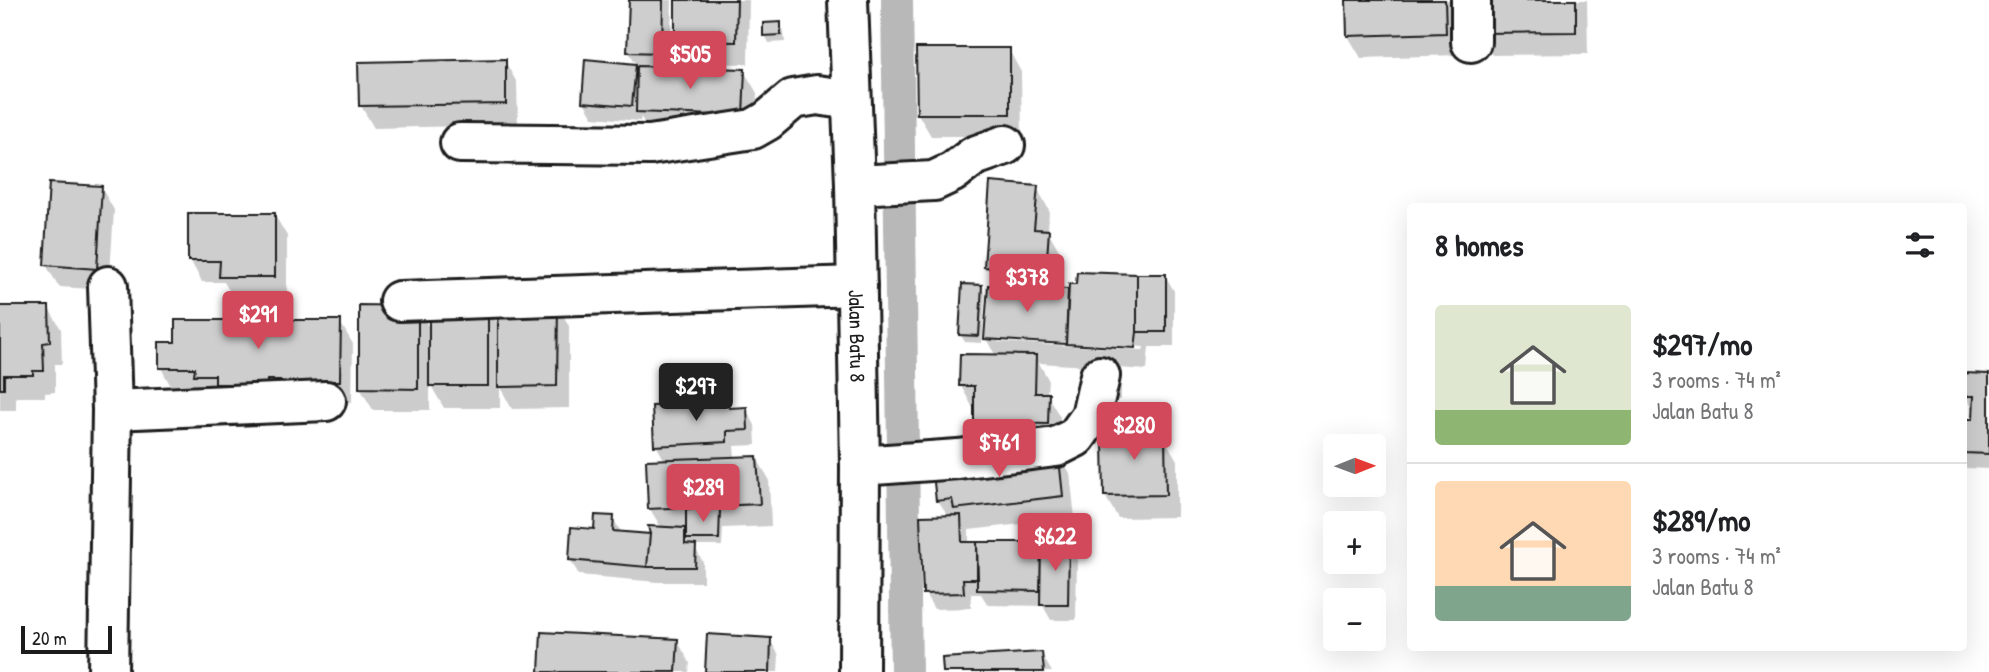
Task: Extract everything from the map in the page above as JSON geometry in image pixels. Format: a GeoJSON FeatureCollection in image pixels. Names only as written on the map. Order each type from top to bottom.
{"type":"FeatureCollection","features":[{"type":"Feature","properties":{"kind":"street","name":"Jalan Batu 8"},"geometry":{"type":"LineString","coordinates":[[848,0],[851,100],[868,184],[857,286],[877,465],[859,672]]}},
{"type":"Feature","properties":{"kind":"street"},"geometry":{"type":"LineString","coordinates":[[1471,0],[1471,42]]}},
{"type":"Feature","properties":{"kind":"street"},"geometry":{"type":"LineString","coordinates":[[460,143],[650,145],[753,129],[793,99],[817,95],[851,100]]}},
{"type":"Feature","properties":{"kind":"street"},"geometry":{"type":"LineString","coordinates":[[868,184],[934,181],[953,172],[974,156],[1005,145]]}},
{"type":"Feature","properties":{"kind":"street"},"geometry":{"type":"LineString","coordinates":[[108,286],[112,410],[108,672]]}},
{"type":"Feature","properties":{"kind":"street"},"geometry":{"type":"LineString","coordinates":[[399,301],[857,286]]}},
{"type":"Feature","properties":{"kind":"street"},"geometry":{"type":"LineString","coordinates":[[877,465],[1056,447],[1076,437],[1091,416],[1100,376]]}},
{"type":"Feature","properties":{"kind":"street"},"geometry":{"type":"LineString","coordinates":[[112,410],[326,401]]}},
{"type":"Feature","properties":{"kind":"building"},"geometry":{"type":"Polygon","coordinates":[[[629,0],[663,0],[662,53],[627,52],[629,0]]]}},
{"type":"Feature","properties":{"kind":"building"},"geometry":{"type":"Polygon","coordinates":[[[675,0],[737,0],[736,42],[675,41],[675,0]]]}},
{"type":"Feature","properties":{"kind":"building"},"geometry":{"type":"Polygon","coordinates":[[[1346,0],[1445,0],[1446,33],[1347,36],[1346,0]]]}},
{"type":"Feature","properties":{"kind":"building"},"geometry":{"type":"Polygon","coordinates":[[[1478,0],[1576,0],[1576,32],[1478,33],[1478,0]]]}},
{"type":"Feature","properties":{"kind":"building"},"geometry":{"type":"Polygon","coordinates":[[[781,22],[781,35],[763,36],[763,23],[781,22]]]}},
{"type":"Feature","properties":{"kind":"building"},"geometry":{"type":"Polygon","coordinates":[[[916,48],[1010,48],[1010,114],[917,114],[916,48]]]}},
{"type":"Feature","properties":{"kind":"building"},"geometry":{"type":"Polygon","coordinates":[[[506,59],[506,104],[359,106],[358,62],[506,59]]]}},
{"type":"Feature","properties":{"kind":"building"},"geometry":{"type":"Polygon","coordinates":[[[585,59],[636,64],[632,106],[582,102],[585,59]]]}},
{"type":"Feature","properties":{"kind":"building"},"geometry":{"type":"Polygon","coordinates":[[[637,66],[745,69],[743,116],[636,112],[637,66]]]}},
{"type":"Feature","properties":{"kind":"building"},"geometry":{"type":"Polygon","coordinates":[[[990,182],[1038,186],[1034,229],[1049,230],[1046,272],[984,267],[990,182]]]}},
{"type":"Feature","properties":{"kind":"building"},"geometry":{"type":"Polygon","coordinates":[[[49,183],[102,186],[97,269],[44,265],[49,183]]]}},
{"type":"Feature","properties":{"kind":"building"},"geometry":{"type":"Polygon","coordinates":[[[188,213],[275,213],[275,277],[219,277],[220,261],[188,261],[188,213]]]}},
{"type":"Feature","properties":{"kind":"building"},"geometry":{"type":"Polygon","coordinates":[[[1077,272],[1137,274],[1135,348],[1066,344],[1069,284],[1076,284],[1077,272]]]}},
{"type":"Feature","properties":{"kind":"building"},"geometry":{"type":"Polygon","coordinates":[[[1137,274],[1166,274],[1166,332],[1137,332],[1137,274]]]}},
{"type":"Feature","properties":{"kind":"building"},"geometry":{"type":"Polygon","coordinates":[[[962,284],[982,285],[979,336],[959,335],[962,284]]]}},
{"type":"Feature","properties":{"kind":"building"},"geometry":{"type":"Polygon","coordinates":[[[988,285],[1068,289],[1066,344],[984,339],[988,285]]]}},
{"type":"Feature","properties":{"kind":"building"},"geometry":{"type":"Polygon","coordinates":[[[498,302],[558,302],[557,386],[498,387],[498,302]]]}},
{"type":"Feature","properties":{"kind":"building"},"geometry":{"type":"Polygon","coordinates":[[[359,305],[418,306],[418,389],[359,388],[359,305]]]}},
{"type":"Feature","properties":{"kind":"building"},"geometry":{"type":"Polygon","coordinates":[[[429,305],[488,305],[488,386],[429,386],[429,305]]]}},
{"type":"Feature","properties":{"kind":"building"},"geometry":{"type":"Polygon","coordinates":[[[0,306],[49,306],[50,342],[43,343],[44,371],[33,371],[33,375],[4,375],[4,389],[0,389],[0,306]]]}},
{"type":"Feature","properties":{"kind":"building"},"geometry":{"type":"Polygon","coordinates":[[[175,320],[341,320],[340,381],[318,381],[318,391],[279,391],[280,380],[267,380],[267,384],[215,384],[215,375],[194,375],[195,368],[159,368],[159,342],[175,342],[175,320]]]}},
{"type":"Feature","properties":{"kind":"building"},"geometry":{"type":"Polygon","coordinates":[[[960,354],[1036,355],[1035,393],[1049,393],[1048,424],[974,422],[974,386],[959,386],[960,354]]]}},
{"type":"Feature","properties":{"kind":"building"},"geometry":{"type":"Polygon","coordinates":[[[1967,373],[1989,374],[1989,454],[1967,453],[1967,419],[1973,419],[1974,396],[1967,396],[1967,373]]]}},
{"type":"Feature","properties":{"kind":"building"},"geometry":{"type":"Polygon","coordinates":[[[729,403],[729,408],[747,407],[748,430],[727,431],[727,442],[654,446],[652,406],[729,403]]]}},
{"type":"Feature","properties":{"kind":"building"},"geometry":{"type":"Polygon","coordinates":[[[1149,422],[1149,436],[1165,436],[1166,495],[1104,496],[1103,439],[1120,423],[1149,422]]]}},
{"type":"Feature","properties":{"kind":"building"},"geometry":{"type":"Polygon","coordinates":[[[1058,449],[1063,496],[954,509],[952,499],[936,501],[932,464],[1058,449]]]}},
{"type":"Feature","properties":{"kind":"building"},"geometry":{"type":"Polygon","coordinates":[[[757,456],[760,504],[648,509],[646,460],[757,456]]]}},
{"type":"Feature","properties":{"kind":"building"},"geometry":{"type":"Polygon","coordinates":[[[686,509],[720,509],[719,539],[686,539],[686,509]]]}},
{"type":"Feature","properties":{"kind":"building"},"geometry":{"type":"Polygon","coordinates":[[[595,515],[614,516],[613,531],[650,534],[647,567],[569,560],[571,527],[594,529],[595,515]]]}},
{"type":"Feature","properties":{"kind":"building"},"geometry":{"type":"Polygon","coordinates":[[[961,515],[962,542],[977,542],[978,579],[963,579],[964,593],[923,594],[920,516],[961,515]]]}},
{"type":"Feature","properties":{"kind":"building"},"geometry":{"type":"Polygon","coordinates":[[[648,526],[685,528],[685,544],[696,545],[695,567],[647,567],[650,534],[648,526]]]}},
{"type":"Feature","properties":{"kind":"building"},"geometry":{"type":"Polygon","coordinates":[[[977,542],[1041,542],[1040,591],[977,590],[977,542]]]}},
{"type":"Feature","properties":{"kind":"building"},"geometry":{"type":"Polygon","coordinates":[[[1041,542],[1069,542],[1068,605],[1040,605],[1041,542]]]}},
{"type":"Feature","properties":{"kind":"building"},"geometry":{"type":"Polygon","coordinates":[[[541,632],[678,639],[676,672],[539,672],[541,632]]]}},
{"type":"Feature","properties":{"kind":"building"},"geometry":{"type":"Polygon","coordinates":[[[707,634],[771,638],[770,672],[705,672],[707,634]]]}},
{"type":"Feature","properties":{"kind":"building"},"geometry":{"type":"Polygon","coordinates":[[[1042,652],[1044,672],[943,672],[942,658],[1042,652]]]}},
{"type":"Feature","properties":{"kind":"waterway"},"geometry":{"type":"LineString","coordinates":[[897,0],[906,672]]}}]}
